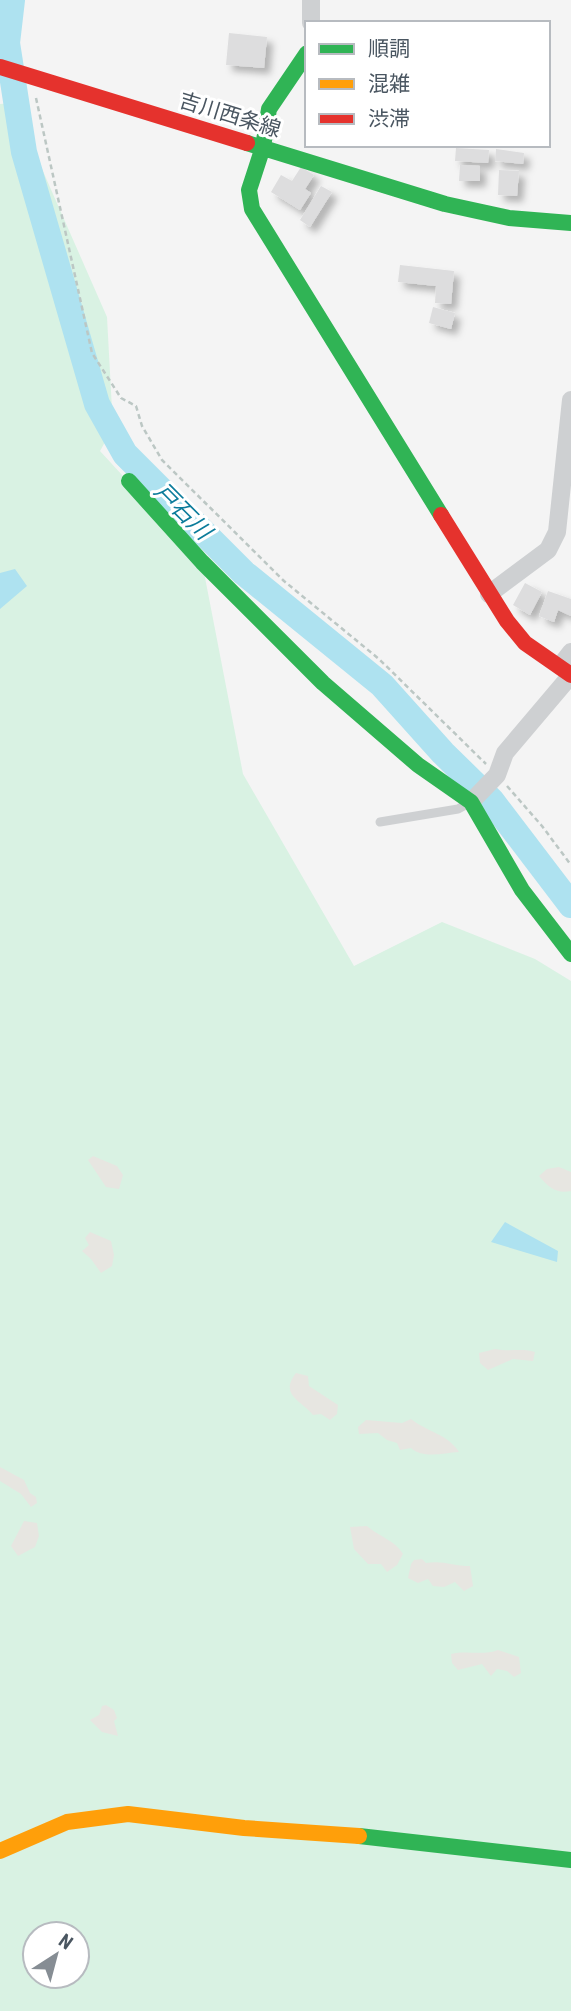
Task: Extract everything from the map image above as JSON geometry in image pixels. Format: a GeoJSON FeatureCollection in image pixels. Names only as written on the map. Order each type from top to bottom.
{"type":"FeatureCollection","features":[{"type":"Feature","properties":{"kind":"street"},"geometry":{"type":"LineString","coordinates":[[311,0],[311,21]]}},
{"type":"Feature","properties":{"kind":"street"},"geometry":{"type":"LineString","coordinates":[[305,55],[269,109],[263,148],[249,190],[252,209],[489,593],[525,643],[568,667],[505,753],[497,775],[471,802]]}},
{"type":"Feature","properties":{"kind":"street","name":"吉川西条線"},"geometry":{"type":"LineString","coordinates":[[0,67],[445,204],[509,218],[571,222]]}},
{"type":"Feature","properties":{"kind":"street"},"geometry":{"type":"LineString","coordinates":[[489,593],[548,550],[557,532],[571,400]]}},
{"type":"Feature","properties":{"kind":"street"},"geometry":{"type":"LineString","coordinates":[[129,481],[219,579],[324,683],[418,765],[471,802],[523,890],[571,954]]}},
{"type":"Feature","properties":{"kind":"street"},"geometry":{"type":"LineString","coordinates":[[0,1851],[67,1822],[128,1814],[244,1828],[376,1837],[571,1860]]}},
{"type":"Feature","properties":{"kind":"lane"},"geometry":{"type":"LineString","coordinates":[[380,822],[458,809],[471,802]]}},
{"type":"Feature","properties":{"kind":"path"},"geometry":{"type":"LineString","coordinates":[[32,76],[92,353],[121,398],[136,406],[142,426],[162,460],[284,581],[379,659],[497,775],[542,826],[571,865]]}},
{"type":"Feature","properties":{"kind":"green space"},"geometry":{"type":"Polygon","coordinates":[[[13,103],[107,317],[113,428],[100,451],[202,562],[243,774],[354,966],[442,922],[535,959],[571,981],[571,2011],[0,2011],[0,104],[13,103]]]}},
{"type":"Feature","properties":{"kind":"sand"},"geometry":{"type":"Polygon","coordinates":[[[93,1156],[117,1166],[123,1175],[119,1189],[106,1187],[88,1160],[93,1156]]]}},
{"type":"Feature","properties":{"kind":"sand"},"geometry":{"type":"Polygon","coordinates":[[[559,1167],[571,1172],[571,1191],[553,1189],[539,1176],[547,1169],[559,1167]]]}},
{"type":"Feature","properties":{"kind":"sand"},"geometry":{"type":"Polygon","coordinates":[[[90,1232],[111,1241],[114,1255],[112,1266],[101,1273],[82,1251],[89,1245],[85,1238],[90,1232]]]}},
{"type":"Feature","properties":{"kind":"sand"},"geometry":{"type":"Polygon","coordinates":[[[495,1349],[535,1352],[533,1361],[513,1359],[488,1370],[480,1363],[479,1353],[495,1349]]]}},
{"type":"Feature","properties":{"kind":"sand"},"geometry":{"type":"Polygon","coordinates":[[[296,1373],[308,1376],[309,1386],[338,1405],[337,1414],[330,1420],[321,1414],[313,1415],[294,1397],[290,1387],[296,1373]]]}},
{"type":"Feature","properties":{"kind":"sand"},"geometry":{"type":"Polygon","coordinates":[[[411,1419],[449,1441],[459,1452],[427,1454],[411,1448],[400,1450],[397,1443],[378,1433],[359,1434],[358,1427],[366,1420],[402,1423],[411,1419]]]}},
{"type":"Feature","properties":{"kind":"sand"},"geometry":{"type":"Polygon","coordinates":[[[0,1467],[24,1480],[37,1503],[31,1507],[21,1494],[0,1481],[0,1467]]]}},
{"type":"Feature","properties":{"kind":"sand"},"geometry":{"type":"Polygon","coordinates":[[[24,1521],[37,1523],[39,1536],[35,1547],[18,1556],[11,1546],[24,1521]]]}},
{"type":"Feature","properties":{"kind":"sand"},"geometry":{"type":"Polygon","coordinates":[[[367,1526],[403,1554],[397,1565],[387,1572],[381,1564],[368,1564],[354,1549],[350,1527],[367,1526]]]}},
{"type":"Feature","properties":{"kind":"sand"},"geometry":{"type":"Polygon","coordinates":[[[422,1559],[426,1563],[470,1566],[473,1586],[464,1591],[455,1582],[444,1587],[433,1586],[428,1579],[418,1583],[408,1578],[411,1564],[414,1560],[422,1559]]]}},
{"type":"Feature","properties":{"kind":"sand"},"geometry":{"type":"Polygon","coordinates":[[[498,1650],[519,1657],[521,1673],[514,1677],[507,1671],[497,1669],[491,1676],[482,1664],[458,1670],[452,1663],[451,1654],[498,1650]]]}},
{"type":"Feature","properties":{"kind":"sand"},"geometry":{"type":"Polygon","coordinates":[[[106,1705],[114,1710],[118,1736],[102,1732],[90,1720],[99,1715],[102,1706],[106,1705]]]}},
{"type":"Feature","properties":{"kind":"water"},"geometry":{"type":"Polygon","coordinates":[[[15,569],[27,586],[0,609],[0,573],[15,569]]]}},
{"type":"Feature","properties":{"kind":"water"},"geometry":{"type":"Polygon","coordinates":[[[505,1222],[558,1251],[557,1262],[491,1242],[505,1222]]]}},
{"type":"Feature","properties":{"kind":"building"},"geometry":{"type":"Polygon","coordinates":[[[229,33],[267,37],[264,68],[226,65],[229,33]]]}},
{"type":"Feature","properties":{"kind":"building"},"geometry":{"type":"Polygon","coordinates":[[[456,148],[489,150],[488,163],[455,161],[456,148]]]}},
{"type":"Feature","properties":{"kind":"building"},"geometry":{"type":"Polygon","coordinates":[[[496,149],[524,153],[523,164],[495,161],[496,149]]]}},
{"type":"Feature","properties":{"kind":"building"},"geometry":{"type":"Polygon","coordinates":[[[460,165],[480,166],[480,181],[459,181],[460,165]]]}},
{"type":"Feature","properties":{"kind":"building"},"geometry":{"type":"Polygon","coordinates":[[[301,167],[314,175],[305,189],[311,193],[300,210],[271,192],[281,175],[292,181],[301,167]]]}},
{"type":"Feature","properties":{"kind":"building"},"geometry":{"type":"Polygon","coordinates":[[[499,170],[519,171],[517,196],[498,195],[499,170]]]}},
{"type":"Feature","properties":{"kind":"building"},"geometry":{"type":"Polygon","coordinates":[[[321,186],[332,192],[310,227],[300,220],[321,186]]]}},
{"type":"Feature","properties":{"kind":"building"},"geometry":{"type":"Polygon","coordinates":[[[400,265],[454,271],[451,304],[435,303],[436,286],[398,282],[400,265]]]}},
{"type":"Feature","properties":{"kind":"building"},"geometry":{"type":"Polygon","coordinates":[[[433,307],[455,313],[451,329],[429,323],[433,307]]]}},
{"type":"Feature","properties":{"kind":"building"},"geometry":{"type":"Polygon","coordinates":[[[525,583],[542,592],[530,615],[513,605],[525,583]]]}},
{"type":"Feature","properties":{"kind":"building"},"geometry":{"type":"Polygon","coordinates":[[[548,591],[571,599],[571,616],[558,610],[554,622],[539,616],[548,591]]]}},
{"type":"Feature","properties":{"kind":"waterway","name":"戸石川"},"geometry":{"type":"LineString","coordinates":[[12,0],[7,43],[24,152],[97,404],[125,454],[244,573],[382,685],[443,753],[491,800],[571,905]]}},
{"type":"Feature","properties":{"kind":"traffic: fast"},"geometry":{"type":"LineString","coordinates":[[305,56],[269,109],[263,147],[249,190],[252,209],[441,515]]}},
{"type":"Feature","properties":{"kind":"traffic: fast"},"geometry":{"type":"LineString","coordinates":[[247,143],[445,204],[509,218],[571,223]]}},
{"type":"Feature","properties":{"kind":"traffic: fast"},"geometry":{"type":"LineString","coordinates":[[129,481],[202,562],[323,683],[418,765],[471,802],[522,890],[571,954]]}},
{"type":"Feature","properties":{"kind":"traffic: fast"},"geometry":{"type":"LineString","coordinates":[[359,1836],[571,1860]]}},
{"type":"Feature","properties":{"kind":"traffic: slow"},"geometry":{"type":"LineString","coordinates":[[0,1851],[67,1822],[128,1814],[244,1828],[359,1836]]}},
{"type":"Feature","properties":{"kind":"traffic: jam"},"geometry":{"type":"LineString","coordinates":[[0,67],[247,143]]}},
{"type":"Feature","properties":{"kind":"traffic: jam"},"geometry":{"type":"LineString","coordinates":[[441,515],[507,621],[525,643],[571,675]]}}]}
